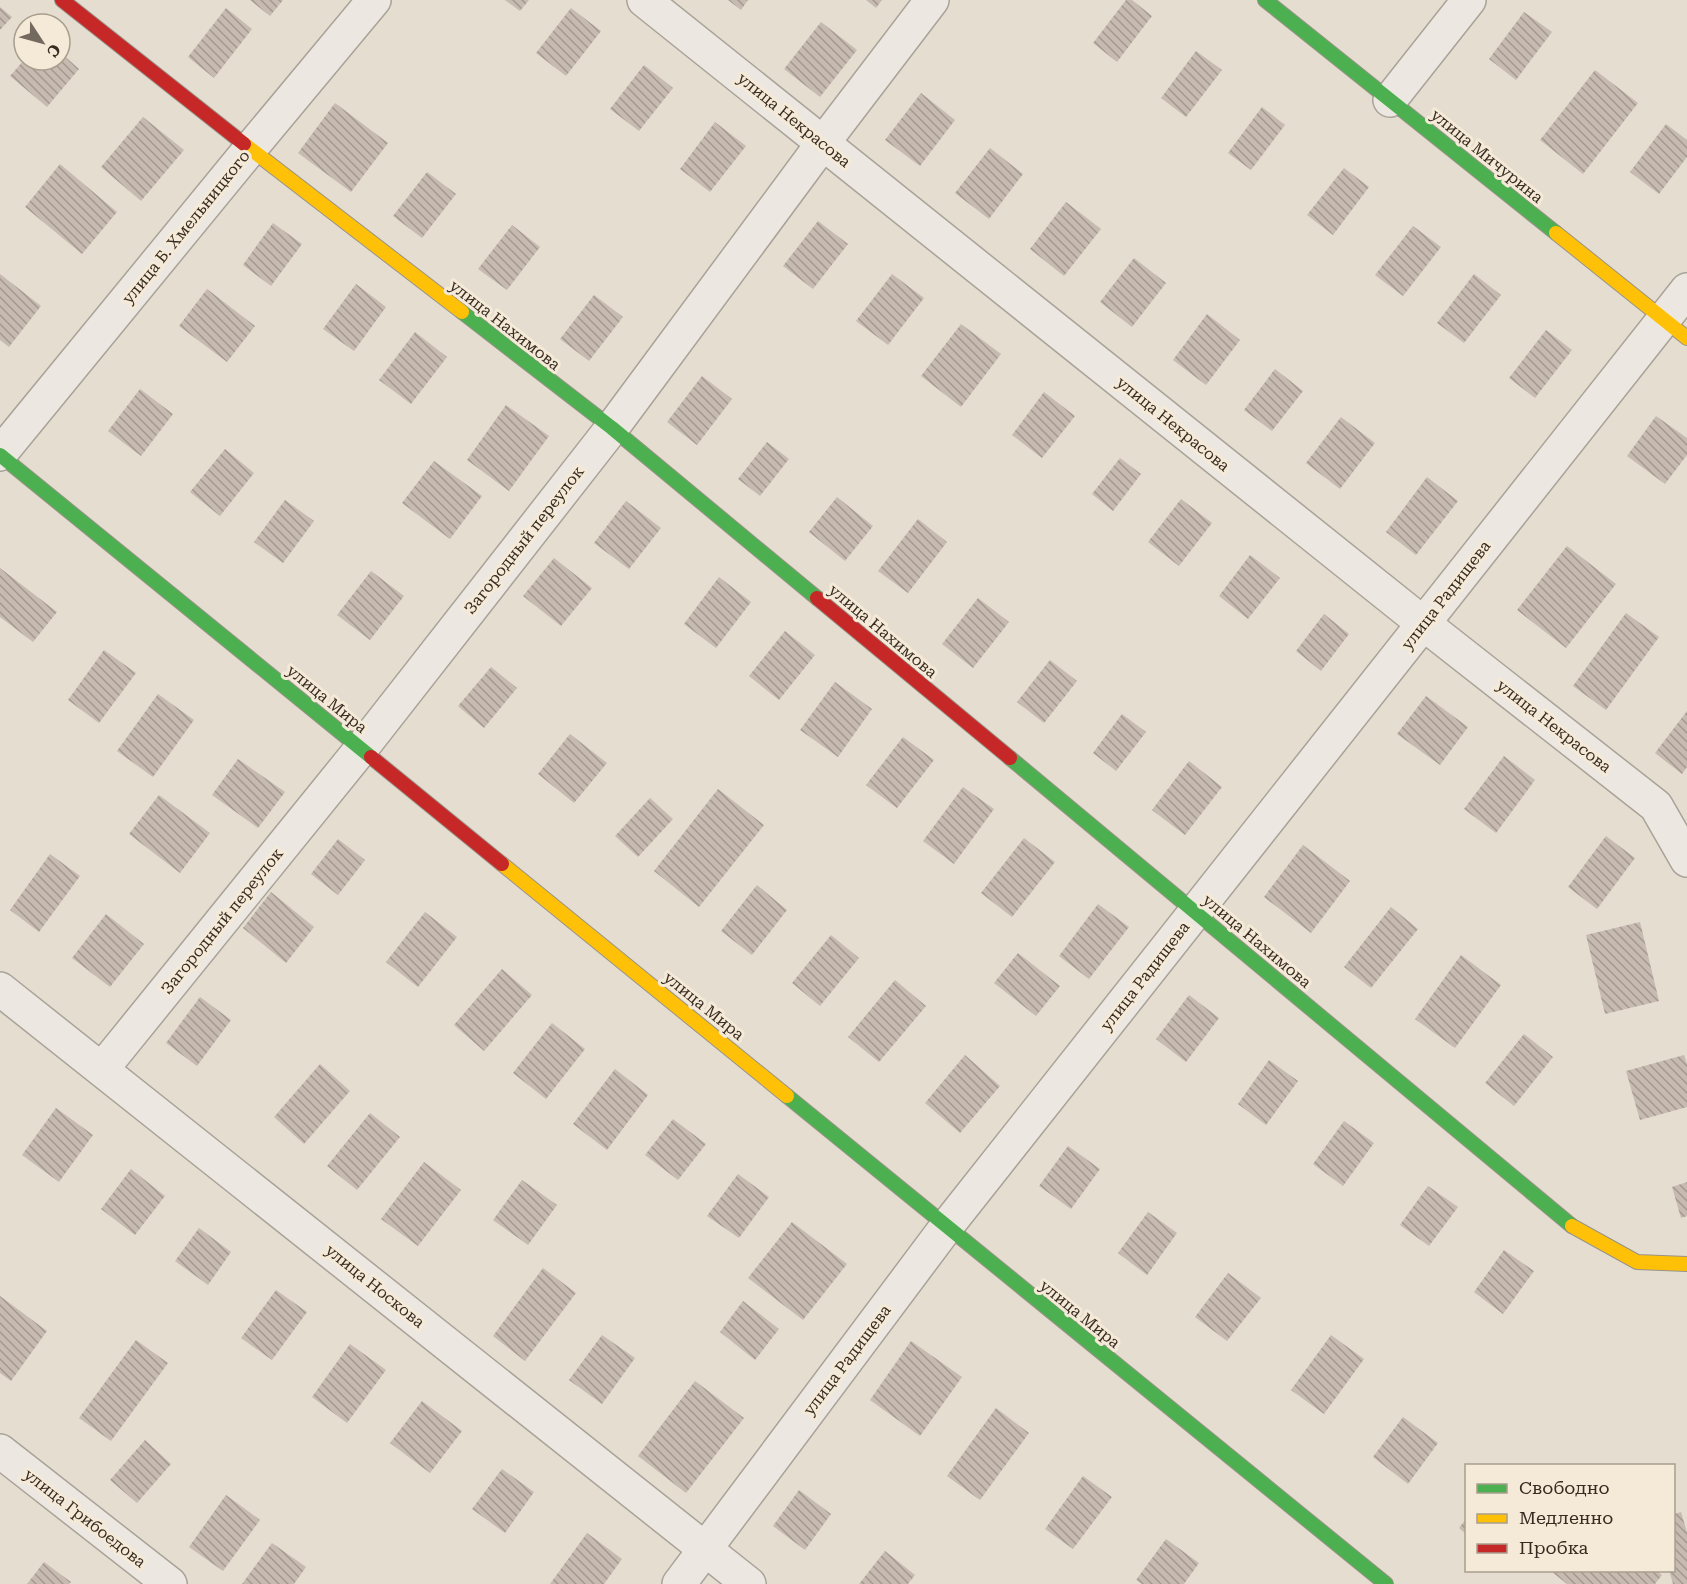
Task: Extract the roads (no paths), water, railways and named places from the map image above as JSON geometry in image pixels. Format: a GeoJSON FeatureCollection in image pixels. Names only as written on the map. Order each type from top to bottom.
{"type":"FeatureCollection","features":[{"type":"Feature","properties":{"kind":"street","name":"улица Нахимова"},"geometry":{"type":"LineString","coordinates":[[62,0],[612,428],[1573,1227],[1637,1262],[1687,1264]]}},
{"type":"Feature","properties":{"kind":"street","name":"улица Б. Хмельницкого"},"geometry":{"type":"LineString","coordinates":[[0,455],[250,148],[374,0]]}},
{"type":"Feature","properties":{"kind":"street","name":"улица Некрасова"},"geometry":{"type":"LineString","coordinates":[[644,0],[1424,624],[1656,806],[1687,860]]}},
{"type":"Feature","properties":{"kind":"street","name":"Загородный переулок"},"geometry":{"type":"LineString","coordinates":[[102,1069],[362,749],[612,428],[932,0]]}},
{"type":"Feature","properties":{"kind":"street","name":"улица Мичурина"},"geometry":{"type":"LineString","coordinates":[[1265,0],[1676,328]]}},
{"type":"Feature","properties":{"kind":"street"},"geometry":{"type":"LineString","coordinates":[[1390,100],[1469,0]]}},
{"type":"Feature","properties":{"kind":"street","name":"улица Радищева"},"geometry":{"type":"LineString","coordinates":[[679,1584],[947,1226],[1424,624],[1676,328],[1687,290]]}},
{"type":"Feature","properties":{"kind":"street","name":"улица Мира"},"geometry":{"type":"LineString","coordinates":[[0,455],[1386,1584]]}},
{"type":"Feature","properties":{"kind":"street","name":"улица Носкова"},"geometry":{"type":"LineString","coordinates":[[0,989],[749,1584]]}},
{"type":"Feature","properties":{"kind":"street","name":"улица Грибоедова"},"geometry":{"type":"LineString","coordinates":[[0,1451],[170,1584]]}}]}
